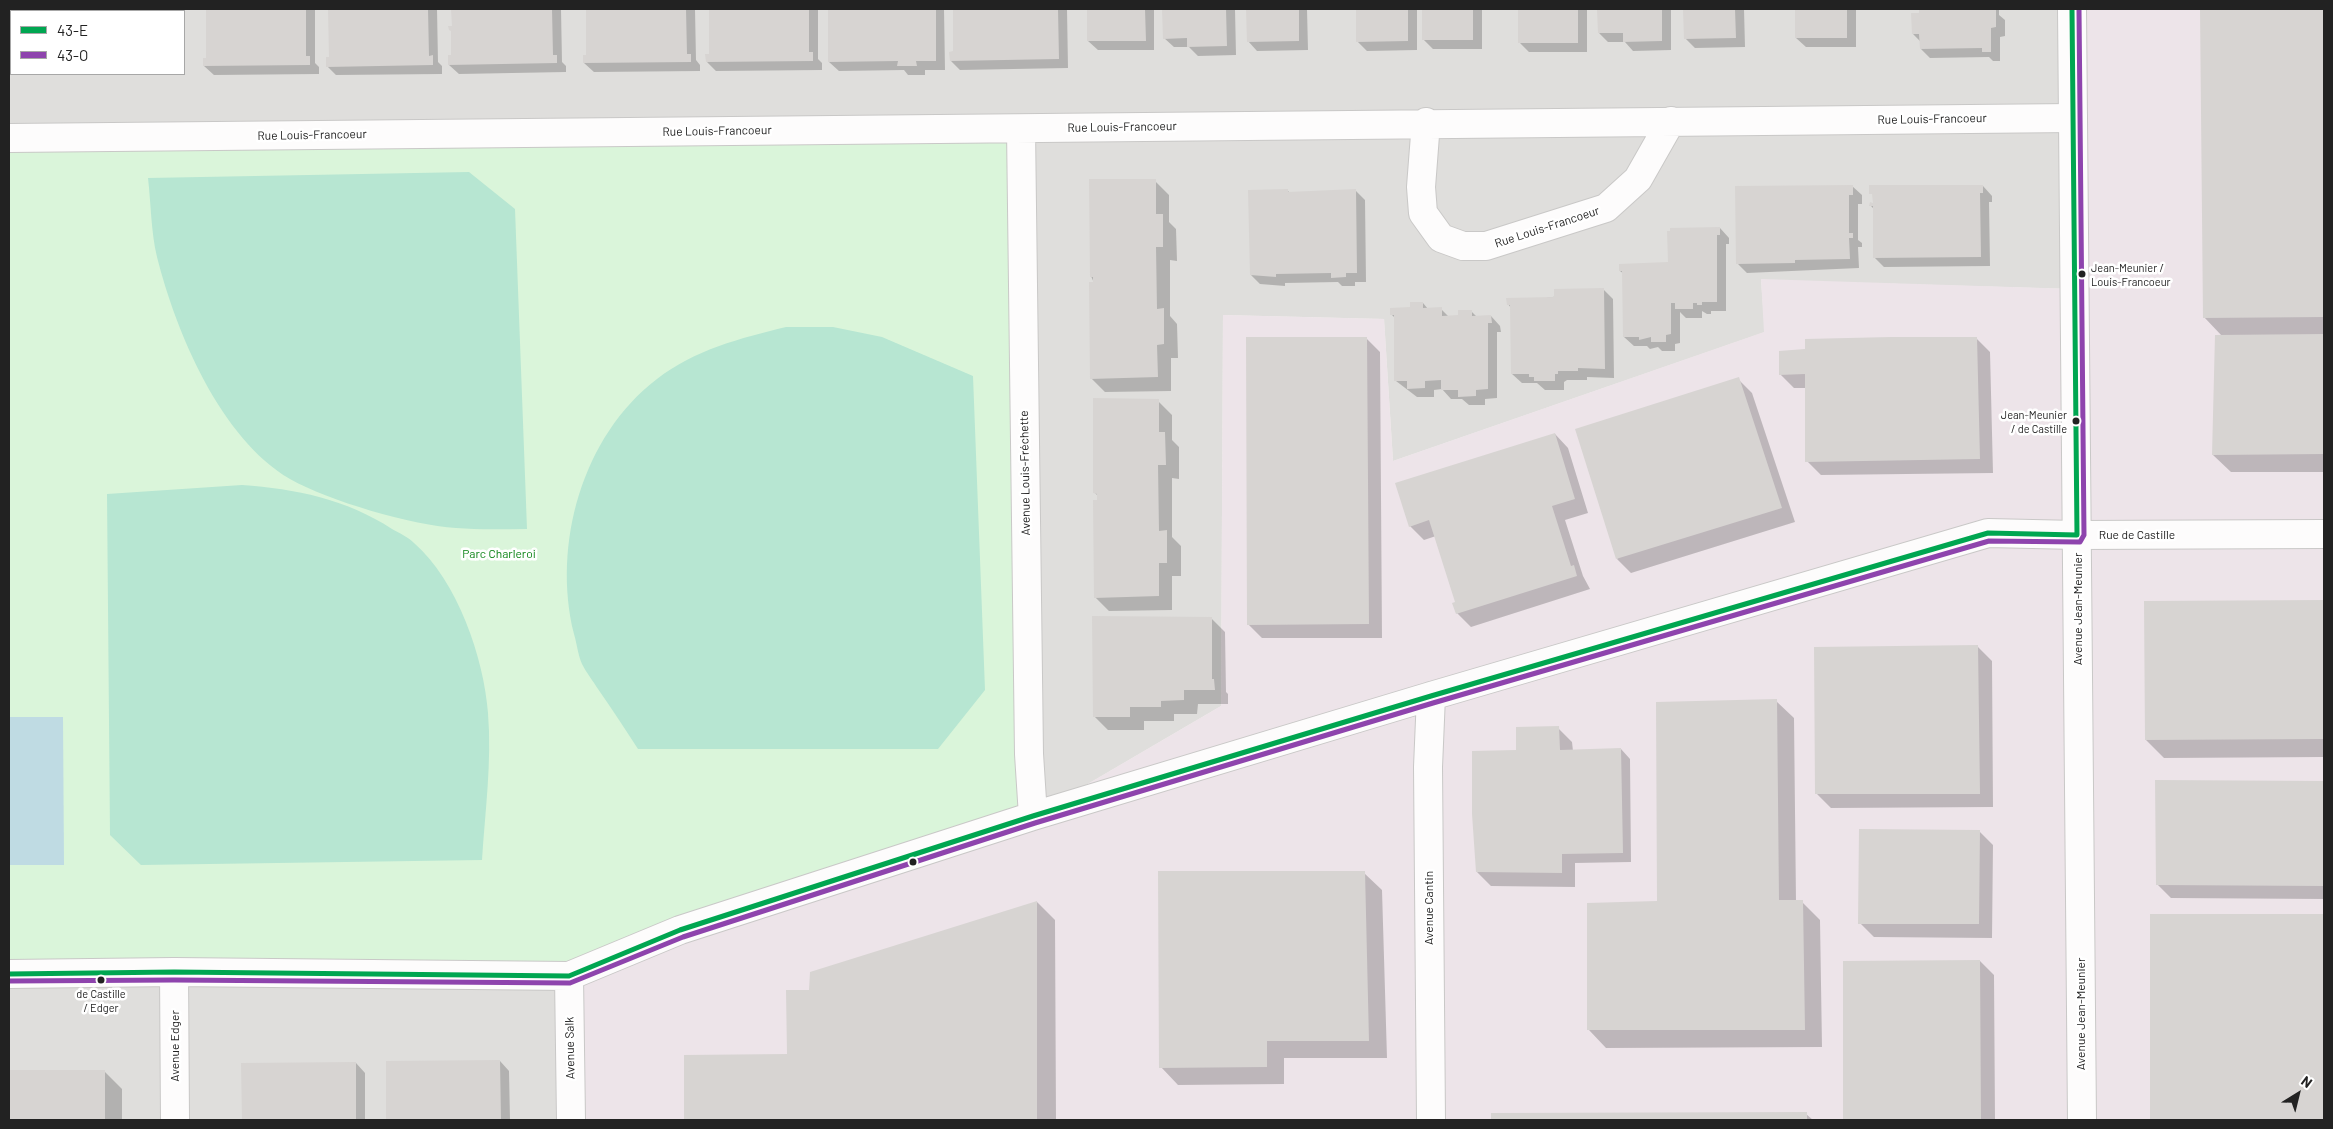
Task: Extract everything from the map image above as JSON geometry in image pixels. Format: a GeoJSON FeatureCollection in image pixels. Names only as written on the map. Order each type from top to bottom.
{"type":"FeatureCollection","features":[{"type":"Feature","properties":{"kind":"street","name":"Avenue Jean-Meunier"},"geometry":{"type":"LineString","coordinates":[[2072,9],[2082,1120]]}},
{"type":"Feature","properties":{"kind":"street","name":"Rue Louis-Francoeur"},"geometry":{"type":"LineString","coordinates":[[9,138],[1021,129],[1426,122],[2073,118]]}},
{"type":"Feature","properties":{"kind":"street","name":"Rue Louis-Francoeur"},"geometry":{"type":"LineString","coordinates":[[1426,122],[1421,187],[1423,213],[1441,238],[1462,246],[1486,246],[1606,208],[1638,179],[1671,121]]}},
{"type":"Feature","properties":{"kind":"street","name":"Avenue Louis-Fréchette"},"geometry":{"type":"LineString","coordinates":[[1021,129],[1029,754],[1033,816]]}},
{"type":"Feature","properties":{"kind":"street","name":"Rue de Castille"},"geometry":{"type":"LineString","coordinates":[[9,974],[174,972],[568,976],[680,930],[1033,816],[1431,696],[1988,533],[2077,536],[2324,534]]}},
{"type":"Feature","properties":{"kind":"street","name":"Avenue Cantin"},"geometry":{"type":"LineString","coordinates":[[1431,696],[1428,777],[1431,1120]]}},
{"type":"Feature","properties":{"kind":"street","name":"Avenue Edger"},"geometry":{"type":"LineString","coordinates":[[174,972],[175,1120]]}},
{"type":"Feature","properties":{"kind":"street","name":"Avenue Salk"},"geometry":{"type":"LineString","coordinates":[[568,976],[571,1120]]}},
{"type":"Feature","properties":{"kind":"shaded area"},"geometry":{"type":"Polygon","coordinates":[[[9,9],[2071,9],[2074,289],[1761,280],[1765,332],[1393,461],[1384,319],[1223,315],[1221,706],[1033,816],[9,138],[9,9]]]}},
{"type":"Feature","properties":{"kind":"shaded area"},"geometry":{"type":"Polygon","coordinates":[[[2072,9],[2324,9],[2324,1120],[566,1120],[569,976],[1033,816],[1221,706],[1223,315],[1384,319],[1393,461],[1764,332],[1761,279],[2074,289],[2072,9]]]}},
{"type":"Feature","properties":{"kind":"shaded area"},"geometry":{"type":"Polygon","coordinates":[[[9,974],[569,976],[566,1120],[9,1120],[9,974]]]}},
{"type":"Feature","properties":{"kind":"green space","name":"Parc Charleroi"},"geometry":{"type":"Polygon","coordinates":[[[1021,129],[1033,816],[569,976],[9,976],[9,138],[1021,129]]]}},
{"type":"Feature","properties":{"kind":"green space"},"geometry":{"type":"Polygon","coordinates":[[[469,172],[515,209],[527,529],[456,528],[394,517],[326,496],[290,479],[265,461],[242,438],[222,411],[204,381],[176,318],[155,247],[148,178],[469,172]]]}},
{"type":"Feature","properties":{"kind":"green space"},"geometry":{"type":"Polygon","coordinates":[[[786,327],[833,327],[882,337],[973,376],[985,690],[938,749],[638,749],[581,661],[568,600],[567,565],[571,529],[579,494],[592,461],[609,430],[631,403],[657,379],[686,360],[719,346],[786,327]]]}},
{"type":"Feature","properties":{"kind":"green space"},"geometry":{"type":"Polygon","coordinates":[[[242,485],[282,489],[320,497],[357,510],[412,541],[443,577],[466,621],[481,668],[485,691],[488,713],[489,750],[482,860],[141,865],[110,835],[107,494],[242,485]]]}},
{"type":"Feature","properties":{"kind":"water"},"geometry":{"type":"Polygon","coordinates":[[[9,717],[63,717],[64,865],[9,865],[9,717]]]}},
{"type":"Feature","properties":{"kind":"building"},"geometry":{"type":"Polygon","coordinates":[[[9,9],[65,9],[10,10],[9,30],[9,9]]]}},
{"type":"Feature","properties":{"kind":"building"},"geometry":{"type":"Polygon","coordinates":[[[206,9],[306,9],[306,56],[310,56],[310,65],[203,66],[203,58],[206,58],[206,9]]]}},
{"type":"Feature","properties":{"kind":"building"},"geometry":{"type":"Polygon","coordinates":[[[328,9],[428,9],[429,56],[433,55],[433,65],[326,67],[326,57],[329,57],[328,9]]]}},
{"type":"Feature","properties":{"kind":"building"},"geometry":{"type":"Polygon","coordinates":[[[451,9],[552,9],[553,55],[557,55],[557,63],[448,65],[448,55],[451,55],[451,31],[448,26],[452,26],[451,9]]]}},
{"type":"Feature","properties":{"kind":"building"},"geometry":{"type":"Polygon","coordinates":[[[586,9],[686,9],[687,54],[691,54],[691,62],[583,63],[583,55],[586,55],[586,9]]]}},
{"type":"Feature","properties":{"kind":"building"},"geometry":{"type":"Polygon","coordinates":[[[709,9],[809,9],[809,52],[813,52],[813,61],[706,62],[705,54],[709,54],[709,9]]]}},
{"type":"Feature","properties":{"kind":"building"},"geometry":{"type":"Polygon","coordinates":[[[828,9],[936,9],[936,61],[916,61],[917,66],[897,66],[898,61],[828,62],[828,9]]]}},
{"type":"Feature","properties":{"kind":"building"},"geometry":{"type":"Polygon","coordinates":[[[953,9],[1058,9],[1059,59],[950,61],[949,52],[953,51],[953,9]]]}},
{"type":"Feature","properties":{"kind":"building"},"geometry":{"type":"Polygon","coordinates":[[[1087,9],[1145,9],[1146,41],[1087,41],[1087,9]]]}},
{"type":"Feature","properties":{"kind":"building"},"geometry":{"type":"Polygon","coordinates":[[[1162,9],[1226,9],[1227,46],[1187,47],[1187,38],[1163,39],[1162,9]]]}},
{"type":"Feature","properties":{"kind":"building"},"geometry":{"type":"Polygon","coordinates":[[[1246,9],[1299,9],[1299,41],[1247,42],[1246,9]]]}},
{"type":"Feature","properties":{"kind":"building"},"geometry":{"type":"Polygon","coordinates":[[[1356,9],[1408,9],[1408,41],[1356,42],[1356,9]]]}},
{"type":"Feature","properties":{"kind":"building"},"geometry":{"type":"Polygon","coordinates":[[[1422,9],[1473,9],[1473,40],[1422,40],[1422,9]]]}},
{"type":"Feature","properties":{"kind":"building"},"geometry":{"type":"Polygon","coordinates":[[[1518,9],[1578,9],[1578,43],[1518,43],[1518,9]]]}},
{"type":"Feature","properties":{"kind":"building"},"geometry":{"type":"Polygon","coordinates":[[[1597,9],[1662,9],[1662,41],[1623,42],[1623,33],[1598,33],[1597,9]]]}},
{"type":"Feature","properties":{"kind":"building"},"geometry":{"type":"Polygon","coordinates":[[[1683,9],[1735,9],[1736,38],[1684,39],[1683,9]]]}},
{"type":"Feature","properties":{"kind":"building"},"geometry":{"type":"Polygon","coordinates":[[[1795,9],[1847,9],[1847,38],[1795,38],[1795,9]]]}},
{"type":"Feature","properties":{"kind":"building"},"geometry":{"type":"Polygon","coordinates":[[[1919,9],[1996,9],[1996,27],[1991,28],[1991,52],[1982,52],[1982,48],[1920,49],[1919,34],[1912,34],[1911,13],[1919,13],[1919,9]]]}},
{"type":"Feature","properties":{"kind":"building"},"geometry":{"type":"Polygon","coordinates":[[[2200,9],[2324,9],[2324,317],[2203,318],[2200,9]]]}},
{"type":"Feature","properties":{"kind":"building"},"geometry":{"type":"Polygon","coordinates":[[[1089,179],[1156,179],[1156,214],[1163,214],[1163,247],[1156,247],[1157,309],[1164,308],[1164,344],[1157,345],[1158,377],[1090,379],[1089,282],[1093,282],[1093,277],[1090,277],[1089,179]]]}},
{"type":"Feature","properties":{"kind":"building"},"geometry":{"type":"Polygon","coordinates":[[[1853,185],[1853,195],[1849,195],[1849,233],[1853,233],[1853,238],[1849,238],[1850,259],[1795,260],[1795,263],[1736,264],[1735,186],[1853,185]]]}},
{"type":"Feature","properties":{"kind":"building"},"geometry":{"type":"Polygon","coordinates":[[[1869,185],[1983,185],[1983,193],[1980,193],[1981,257],[1873,258],[1873,206],[1869,206],[1870,202],[1873,203],[1872,194],[1869,194],[1869,185]]]}},
{"type":"Feature","properties":{"kind":"building"},"geometry":{"type":"Polygon","coordinates":[[[1288,189],[1288,192],[1356,189],[1357,273],[1346,273],[1346,277],[1331,278],[1331,273],[1276,274],[1276,277],[1250,275],[1248,190],[1288,189]]]}},
{"type":"Feature","properties":{"kind":"building"},"geometry":{"type":"Polygon","coordinates":[[[1720,227],[1720,235],[1717,235],[1717,302],[1702,302],[1702,305],[1693,303],[1693,309],[1675,309],[1675,303],[1671,303],[1671,334],[1666,335],[1666,342],[1651,342],[1651,337],[1639,340],[1639,337],[1623,337],[1622,271],[1619,271],[1619,264],[1668,262],[1667,231],[1670,231],[1670,228],[1720,227]]]}},
{"type":"Feature","properties":{"kind":"building"},"geometry":{"type":"Polygon","coordinates":[[[1604,288],[1605,369],[1578,368],[1578,371],[1558,371],[1558,374],[1555,374],[1555,381],[1534,381],[1534,377],[1529,377],[1529,374],[1511,374],[1510,305],[1507,305],[1506,298],[1554,297],[1554,289],[1604,288]]]}},
{"type":"Feature","properties":{"kind":"building"},"geometry":{"type":"Polygon","coordinates":[[[1410,302],[1423,302],[1423,308],[1442,307],[1442,316],[1458,315],[1458,310],[1472,310],[1472,316],[1491,315],[1492,323],[1488,323],[1488,389],[1476,390],[1476,396],[1458,397],[1458,390],[1441,390],[1441,380],[1425,381],[1425,388],[1407,389],[1407,381],[1394,381],[1394,315],[1390,315],[1390,308],[1410,307],[1410,302]]]}},
{"type":"Feature","properties":{"kind":"building"},"geometry":{"type":"Polygon","coordinates":[[[2324,334],[2324,454],[2212,455],[2215,335],[2324,334]]]}},
{"type":"Feature","properties":{"kind":"building"},"geometry":{"type":"Polygon","coordinates":[[[1246,337],[1367,337],[1369,624],[1247,625],[1246,337]]]}},
{"type":"Feature","properties":{"kind":"building"},"geometry":{"type":"Polygon","coordinates":[[[1977,337],[1980,459],[1805,462],[1805,374],[1779,375],[1779,351],[1805,349],[1805,339],[1977,337]]]}},
{"type":"Feature","properties":{"kind":"building"},"geometry":{"type":"Polygon","coordinates":[[[1739,377],[1782,508],[1616,559],[1575,429],[1739,377]]]}},
{"type":"Feature","properties":{"kind":"building"},"geometry":{"type":"Polygon","coordinates":[[[1093,398],[1159,399],[1159,432],[1165,432],[1166,465],[1158,465],[1159,531],[1167,530],[1167,563],[1159,563],[1159,596],[1094,598],[1093,500],[1097,500],[1097,494],[1093,493],[1093,398]]]}},
{"type":"Feature","properties":{"kind":"building"},"geometry":{"type":"Polygon","coordinates":[[[1555,433],[1575,499],[1552,506],[1571,566],[1574,565],[1577,576],[1456,614],[1452,603],[1455,602],[1429,520],[1409,527],[1395,483],[1555,433]]]}},
{"type":"Feature","properties":{"kind":"building"},"geometry":{"type":"Polygon","coordinates":[[[2324,600],[2324,739],[2145,740],[2144,601],[2324,600]]]}},
{"type":"Feature","properties":{"kind":"building"},"geometry":{"type":"Polygon","coordinates":[[[1092,616],[1212,617],[1212,679],[1214,679],[1215,690],[1184,690],[1184,700],[1161,701],[1161,707],[1130,707],[1130,717],[1093,717],[1092,616]]]}},
{"type":"Feature","properties":{"kind":"building"},"geometry":{"type":"Polygon","coordinates":[[[1978,645],[1980,794],[1815,794],[1814,647],[1978,645]]]}},
{"type":"Feature","properties":{"kind":"building"},"geometry":{"type":"Polygon","coordinates":[[[1777,699],[1779,900],[1803,900],[1805,1030],[1587,1030],[1587,903],[1657,901],[1656,702],[1777,699]]]}},
{"type":"Feature","properties":{"kind":"building"},"geometry":{"type":"Polygon","coordinates":[[[1559,726],[1560,750],[1621,748],[1623,853],[1562,854],[1562,873],[1476,872],[1472,814],[1472,751],[1516,750],[1516,727],[1559,726]]]}},
{"type":"Feature","properties":{"kind":"building"},"geometry":{"type":"Polygon","coordinates":[[[2155,780],[2324,781],[2324,886],[2156,885],[2155,780]]]}},
{"type":"Feature","properties":{"kind":"building"},"geometry":{"type":"Polygon","coordinates":[[[1859,829],[1980,830],[1979,924],[1858,924],[1859,829]]]}},
{"type":"Feature","properties":{"kind":"building"},"geometry":{"type":"Polygon","coordinates":[[[1158,871],[1365,871],[1369,1041],[1267,1041],[1267,1067],[1159,1068],[1158,871]]]}},
{"type":"Feature","properties":{"kind":"building"},"geometry":{"type":"Polygon","coordinates":[[[1037,901],[1037,1120],[684,1120],[684,1055],[787,1054],[786,990],[809,990],[810,972],[1037,901]]]}},
{"type":"Feature","properties":{"kind":"building"},"geometry":{"type":"Polygon","coordinates":[[[2150,914],[2324,914],[2324,1120],[2150,1120],[2150,914]]]}},
{"type":"Feature","properties":{"kind":"building"},"geometry":{"type":"Polygon","coordinates":[[[1980,960],[1981,1120],[1843,1120],[1843,961],[1980,960]]]}},
{"type":"Feature","properties":{"kind":"building"},"geometry":{"type":"Polygon","coordinates":[[[500,1060],[501,1120],[386,1120],[386,1061],[500,1060]]]}},
{"type":"Feature","properties":{"kind":"building"},"geometry":{"type":"Polygon","coordinates":[[[356,1062],[356,1120],[242,1120],[241,1063],[356,1062]]]}},
{"type":"Feature","properties":{"kind":"building"},"geometry":{"type":"Polygon","coordinates":[[[9,1070],[105,1070],[105,1120],[9,1120],[9,1070]]]}},
{"type":"Feature","properties":{"kind":"building"},"geometry":{"type":"Polygon","coordinates":[[[1807,1112],[1807,1120],[1491,1120],[1491,1113],[1807,1112]]]}},
{"type":"Feature","properties":{"kind":"transit line","name":"43-E"},"geometry":{"type":"LineString","coordinates":[[9,974],[174,972],[569,976],[680,930],[1033,816],[1431,696],[1988,533],[2077,535],[2072,9]]}},
{"type":"Feature","properties":{"kind":"transit line","name":"43-O"},"geometry":{"type":"LineString","coordinates":[[9,981],[174,980],[570,983],[683,937],[1035,823],[1433,703],[1989,541],[2080,542],[2084,535],[2079,9]]}},
{"type":"Feature","properties":{"kind":"place","name":"Jean-Meunier / Louis-Francoeur"},"geometry":{"type":"Point","coordinates":[2082,274]}},
{"type":"Feature","properties":{"kind":"place","name":"Jean-Meunier / de Castille"},"geometry":{"type":"Point","coordinates":[2076,421]}},
{"type":"Feature","properties":{"kind":"place","name":"de Castille / Edger"},"geometry":{"type":"Point","coordinates":[101,980]}}]}
